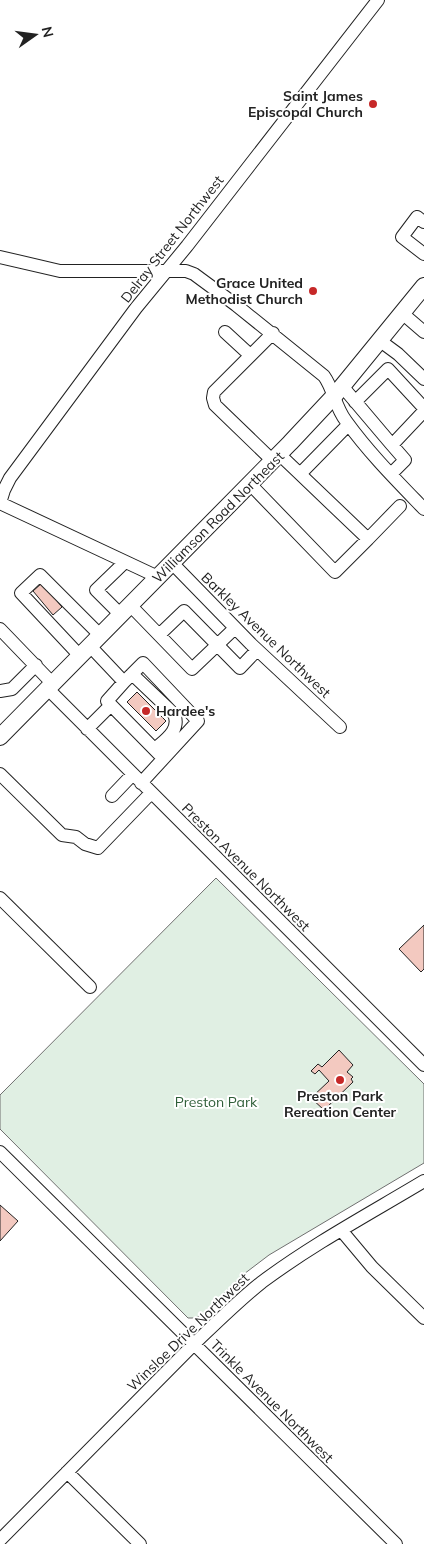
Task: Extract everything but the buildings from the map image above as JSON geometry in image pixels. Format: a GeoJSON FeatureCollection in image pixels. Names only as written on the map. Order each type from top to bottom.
{"type":"FeatureCollection","features":[{"type":"Feature","properties":{"kind":"main road","name":"Williamson Road Northeast"},"geometry":{"type":"LineString","coordinates":[[3,731],[276,458],[338,391],[424,286]]}},
{"type":"Feature","properties":{"kind":"street","name":"Delray Street Northwest"},"geometry":{"type":"LineString","coordinates":[[0,503],[10,478],[26,455],[136,308],[167,271],[378,0]]}},
{"type":"Feature","properties":{"kind":"street"},"geometry":{"type":"LineString","coordinates":[[424,222],[417,217],[402,238],[424,254]]}},
{"type":"Feature","properties":{"kind":"street"},"geometry":{"type":"LineString","coordinates":[[0,257],[60,271],[186,271],[194,274],[272,333],[324,376],[330,385],[355,402],[405,460],[391,474]]}},
{"type":"Feature","properties":{"kind":"street"},"geometry":{"type":"LineString","coordinates":[[402,312],[424,332]]}},
{"type":"Feature","properties":{"kind":"street"},"geometry":{"type":"LineString","coordinates":[[225,332],[250,355]]}},
{"type":"Feature","properties":{"kind":"street"},"geometry":{"type":"LineString","coordinates":[[272,333],[214,392],[215,405],[276,458],[300,474],[368,539]]}},
{"type":"Feature","properties":{"kind":"street"},"geometry":{"type":"LineString","coordinates":[[379,340],[424,379]]}},
{"type":"Feature","properties":{"kind":"street"},"geometry":{"type":"LineString","coordinates":[[398,380],[411,366]]}},
{"type":"Feature","properties":{"kind":"street"},"geometry":{"type":"LineString","coordinates":[[355,402],[388,370],[398,380],[423,413],[392,445]]}},
{"type":"Feature","properties":{"kind":"street"},"geometry":{"type":"LineString","coordinates":[[338,391],[338,408],[348,425],[424,509]]}},
{"type":"Feature","properties":{"kind":"street"},"geometry":{"type":"LineString","coordinates":[[300,474],[348,425]]}},
{"type":"Feature","properties":{"kind":"street"},"geometry":{"type":"LineString","coordinates":[[250,484],[335,572],[400,506]]}},
{"type":"Feature","properties":{"kind":"street"},"geometry":{"type":"LineString","coordinates":[[0,503],[158,576]]}},
{"type":"Feature","properties":{"kind":"street"},"geometry":{"type":"LineString","coordinates":[[125,562],[92,594],[125,610],[159,635],[192,669],[235,628]]}},
{"type":"Feature","properties":{"kind":"street","name":"Barkley Avenue Northwest"},"geometry":{"type":"LineString","coordinates":[[172,563],[257,650],[340,727]]}},
{"type":"Feature","properties":{"kind":"street"},"geometry":{"type":"LineString","coordinates":[[90,646],[40,575],[21,593],[174,714],[176,724],[159,754]]}},
{"type":"Feature","properties":{"kind":"street"},"geometry":{"type":"LineString","coordinates":[[159,635],[184,611],[240,668],[257,650]]}},
{"type":"Feature","properties":{"kind":"street","name":"Preston Avenue Northwest"},"geometry":{"type":"LineString","coordinates":[[0,629],[36,665],[50,686],[87,729],[424,1065]]}},
{"type":"Feature","properties":{"kind":"street"},"geometry":{"type":"LineString","coordinates":[[112,796],[137,778],[159,754],[198,721],[143,663],[107,701],[159,754]]}},
{"type":"Feature","properties":{"kind":"street"},"geometry":{"type":"LineString","coordinates":[[0,691],[12,689],[36,665]]}},
{"type":"Feature","properties":{"kind":"street"},"geometry":{"type":"LineString","coordinates":[[87,729],[111,705]]}},
{"type":"Feature","properties":{"kind":"street"},"geometry":{"type":"LineString","coordinates":[[0,774],[62,835],[76,837],[85,844],[98,848],[151,793]]}},
{"type":"Feature","properties":{"kind":"street"},"geometry":{"type":"LineString","coordinates":[[0,898],[90,987]]}},
{"type":"Feature","properties":{"kind":"street","name":"Trinkle Avenue Northwest"},"geometry":{"type":"LineString","coordinates":[[0,1152],[396,1544]]}},
{"type":"Feature","properties":{"kind":"street","name":"Winsloe Drive Northwest"},"geometry":{"type":"LineString","coordinates":[[0,1540],[194,1344],[260,1284],[287,1264],[341,1230],[424,1181]]}},
{"type":"Feature","properties":{"kind":"street"},"geometry":{"type":"LineString","coordinates":[[341,1230],[372,1267],[424,1318]]}},
{"type":"Feature","properties":{"kind":"street"},"geometry":{"type":"LineString","coordinates":[[67,1472],[140,1544]]}},
{"type":"Feature","properties":{"kind":"green space","name":"Preston Park"},"geometry":{"type":"Polygon","coordinates":[[[216,878],[424,1084],[424,1163],[269,1255],[244,1274],[202,1315],[188,1318],[0,1129],[0,1095],[216,878]]]}},
{"type":"Feature","properties":{"kind":"place","name":"Saint James Episcopal Church"},"geometry":{"type":"Point","coordinates":[373,104]}},
{"type":"Feature","properties":{"kind":"place","name":"Grace United Methodist Church"},"geometry":{"type":"Point","coordinates":[313,291]}},
{"type":"Feature","properties":{"kind":"place","name":"Hardee's"},"geometry":{"type":"Point","coordinates":[146,711]}},
{"type":"Feature","properties":{"kind":"place","name":"Preston Park Rereation Center"},"geometry":{"type":"Point","coordinates":[340,1080]}}]}
